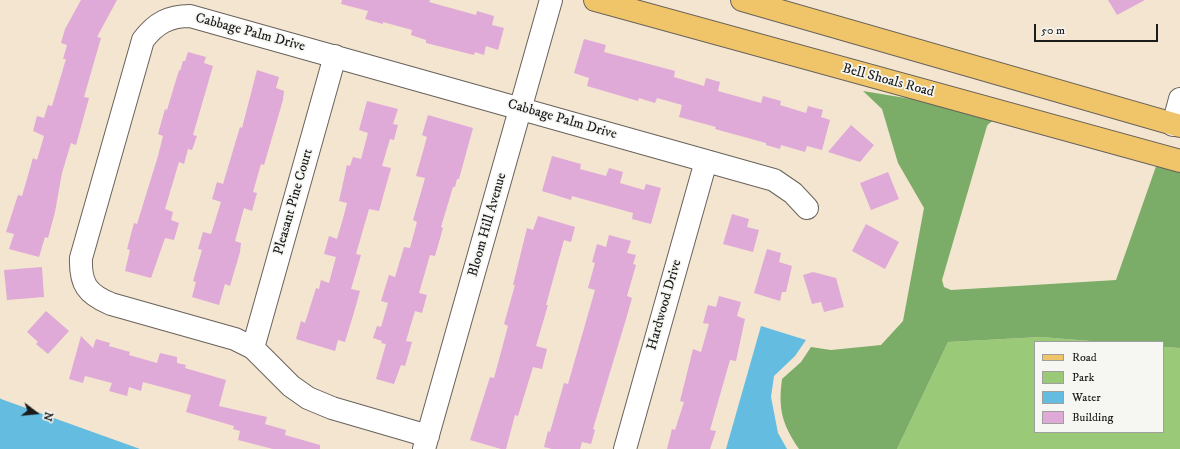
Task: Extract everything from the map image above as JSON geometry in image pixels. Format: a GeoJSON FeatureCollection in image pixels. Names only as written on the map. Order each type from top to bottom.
{"type":"FeatureCollection","features":[{"type":"Feature","properties":{"kind":"main road","name":"Bell Shoals Road"},"geometry":{"type":"LineString","coordinates":[[595,0],[1180,161]]}},
{"type":"Feature","properties":{"kind":"main road"},"geometry":{"type":"LineString","coordinates":[[742,0],[1177,126]]}},
{"type":"Feature","properties":{"kind":"street","name":"Bloom Hill Avenue"},"geometry":{"type":"LineString","coordinates":[[426,442],[551,0]]}},
{"type":"Feature","properties":{"kind":"street","name":"Cabbage Palm Drive"},"geometry":{"type":"LineString","coordinates":[[426,442],[308,398],[291,386],[253,348],[235,339],[111,304],[97,298],[86,288],[80,274],[81,258],[143,40],[152,28],[162,21],[175,16],[190,16],[774,180],[793,194],[807,208]]}},
{"type":"Feature","properties":{"kind":"street","name":"Pleasant Pine Court"},"geometry":{"type":"LineString","coordinates":[[253,348],[335,56]]}},
{"type":"Feature","properties":{"kind":"street"},"geometry":{"type":"LineString","coordinates":[[1177,126],[1180,99]]}},
{"type":"Feature","properties":{"kind":"street","name":"Hardwood Drive"},"geometry":{"type":"LineString","coordinates":[[625,449],[706,161]]}},
{"type":"Feature","properties":{"kind":"green space"},"geometry":{"type":"Polygon","coordinates":[[[863,91],[1021,117],[998,119],[987,126],[942,280],[944,287],[951,290],[1116,280],[1160,155],[1180,161],[1180,348],[1164,347],[1164,341],[1091,341],[1041,337],[948,342],[897,449],[799,449],[785,424],[781,408],[782,379],[801,362],[811,347],[831,350],[881,345],[903,321],[924,208],[898,163],[882,109],[863,91]]]}},
{"type":"Feature","properties":{"kind":"green space"},"geometry":{"type":"Polygon","coordinates":[[[1041,337],[1091,341],[1034,341],[1034,433],[1164,433],[1164,347],[1180,348],[1180,449],[897,449],[948,342],[1041,337]]]}},
{"type":"Feature","properties":{"kind":"water"},"geometry":{"type":"Polygon","coordinates":[[[761,326],[806,340],[795,356],[774,376],[771,397],[778,433],[787,449],[726,449],[761,326]]]}},
{"type":"Feature","properties":{"kind":"water"},"geometry":{"type":"Polygon","coordinates":[[[0,398],[1,399],[140,449],[0,449],[0,398]]]}},
{"type":"Feature","properties":{"kind":"building"},"geometry":{"type":"Polygon","coordinates":[[[81,0],[117,0],[97,37],[101,38],[84,97],[89,98],[76,145],[71,143],[62,173],[55,212],[48,238],[45,237],[39,257],[9,249],[14,234],[6,232],[18,195],[22,196],[33,158],[37,160],[44,136],[33,131],[37,116],[44,118],[48,105],[52,106],[66,59],[63,59],[67,45],[61,43],[65,29],[81,0]]]}},
{"type":"Feature","properties":{"kind":"building"},"geometry":{"type":"Polygon","coordinates":[[[342,0],[430,0],[429,2],[476,15],[477,11],[494,16],[492,25],[504,28],[498,50],[486,46],[484,55],[475,52],[474,55],[426,43],[426,40],[411,35],[412,30],[365,19],[368,11],[341,4],[342,0]]]}},
{"type":"Feature","properties":{"kind":"building"},"geometry":{"type":"Polygon","coordinates":[[[1108,0],[1145,0],[1117,15],[1108,0]]]}},
{"type":"Feature","properties":{"kind":"building"},"geometry":{"type":"Polygon","coordinates":[[[584,39],[606,45],[604,52],[675,71],[674,77],[704,86],[706,78],[720,82],[718,91],[761,103],[763,96],[781,101],[780,105],[806,113],[808,106],[823,110],[821,117],[830,120],[822,150],[807,146],[805,152],[781,145],[780,149],[766,145],[766,143],[715,129],[716,127],[679,117],[682,105],[657,98],[655,103],[639,98],[638,101],[587,86],[589,78],[574,73],[584,39]]]}},
{"type":"Feature","properties":{"kind":"building"},"geometry":{"type":"Polygon","coordinates":[[[188,52],[206,57],[204,63],[213,66],[193,135],[197,136],[192,150],[188,149],[184,164],[179,162],[165,209],[173,212],[171,220],[179,223],[174,240],[165,238],[151,278],[125,271],[130,250],[127,249],[134,223],[137,224],[158,156],[163,136],[158,134],[165,109],[167,110],[179,70],[180,71],[188,52]]]}},
{"type":"Feature","properties":{"kind":"building"},"geometry":{"type":"Polygon","coordinates":[[[257,70],[279,77],[276,88],[284,91],[283,100],[264,165],[261,164],[253,192],[257,193],[252,211],[244,208],[235,241],[241,243],[240,252],[230,286],[225,284],[219,305],[192,297],[196,282],[193,281],[202,250],[198,249],[203,232],[211,234],[221,202],[212,199],[217,182],[223,184],[240,127],[242,128],[257,70]]]}},
{"type":"Feature","properties":{"kind":"building"},"geometry":{"type":"Polygon","coordinates":[[[367,101],[398,109],[393,124],[398,125],[394,140],[390,139],[382,166],[391,168],[379,211],[369,209],[356,254],[361,255],[351,289],[360,291],[355,309],[345,342],[338,340],[335,351],[296,339],[301,321],[305,323],[316,288],[319,289],[321,280],[329,283],[336,257],[324,254],[329,236],[337,239],[344,215],[347,203],[339,201],[347,165],[350,166],[353,157],[361,159],[368,133],[359,130],[367,101]]]}},
{"type":"Feature","properties":{"kind":"building"},"geometry":{"type":"Polygon","coordinates":[[[428,115],[473,128],[459,179],[457,179],[455,187],[453,187],[441,227],[443,228],[435,256],[430,255],[419,293],[427,295],[422,313],[415,311],[406,341],[412,342],[405,366],[401,365],[394,384],[376,379],[386,344],[373,338],[377,326],[381,327],[388,303],[381,301],[389,275],[395,277],[404,247],[410,248],[417,222],[413,220],[425,178],[416,176],[427,137],[422,135],[428,115]]]}},
{"type":"Feature","properties":{"kind":"building"},"geometry":{"type":"Polygon","coordinates":[[[851,125],[874,145],[860,162],[828,152],[851,125]]]}},
{"type":"Feature","properties":{"kind":"building"},"geometry":{"type":"Polygon","coordinates":[[[552,156],[581,164],[580,169],[606,176],[609,168],[623,172],[620,183],[644,190],[646,184],[661,188],[651,224],[632,219],[633,213],[572,196],[571,200],[542,191],[552,156]]]}},
{"type":"Feature","properties":{"kind":"building"},"geometry":{"type":"Polygon","coordinates":[[[888,172],[899,199],[871,210],[860,183],[888,172]]]}},
{"type":"Feature","properties":{"kind":"building"},"geometry":{"type":"Polygon","coordinates":[[[732,214],[749,219],[747,227],[759,230],[753,252],[723,244],[732,214]]]}},
{"type":"Feature","properties":{"kind":"building"},"geometry":{"type":"Polygon","coordinates":[[[538,216],[575,227],[571,242],[564,240],[536,346],[547,349],[542,369],[533,367],[518,416],[515,415],[506,449],[501,449],[470,440],[490,377],[494,378],[508,326],[504,324],[515,285],[513,285],[527,228],[533,230],[538,216]]]}},
{"type":"Feature","properties":{"kind":"building"},"geometry":{"type":"Polygon","coordinates":[[[866,224],[899,242],[885,269],[852,251],[866,224]]]}},
{"type":"Feature","properties":{"kind":"building"},"geometry":{"type":"Polygon","coordinates":[[[609,235],[631,241],[627,253],[636,255],[633,264],[636,265],[627,296],[632,298],[593,429],[595,430],[591,444],[582,442],[580,449],[552,449],[544,447],[548,431],[550,432],[564,383],[568,384],[595,290],[588,288],[595,263],[592,262],[597,244],[606,247],[609,235]]]}},
{"type":"Feature","properties":{"kind":"building"},"geometry":{"type":"Polygon","coordinates":[[[767,249],[781,253],[779,262],[792,266],[786,292],[782,292],[780,301],[754,293],[767,249]]]}},
{"type":"Feature","properties":{"kind":"building"},"geometry":{"type":"Polygon","coordinates":[[[42,267],[44,297],[7,300],[4,270],[42,267]]]}},
{"type":"Feature","properties":{"kind":"building"},"geometry":{"type":"Polygon","coordinates":[[[813,272],[836,278],[844,307],[824,312],[821,302],[812,304],[803,275],[813,272]]]}},
{"type":"Feature","properties":{"kind":"building"},"geometry":{"type":"Polygon","coordinates":[[[719,296],[741,302],[737,316],[745,319],[736,361],[730,360],[710,430],[716,431],[710,449],[667,449],[672,429],[675,430],[684,402],[680,401],[693,349],[701,352],[709,324],[703,323],[708,305],[716,307],[719,296]]]}},
{"type":"Feature","properties":{"kind":"building"},"geometry":{"type":"Polygon","coordinates":[[[46,311],[69,331],[48,354],[36,344],[38,342],[27,332],[46,311]]]}},
{"type":"Feature","properties":{"kind":"building"},"geometry":{"type":"Polygon","coordinates":[[[81,336],[93,348],[96,339],[110,343],[109,346],[130,352],[129,355],[157,363],[160,353],[177,357],[177,363],[186,365],[185,368],[226,380],[219,406],[267,417],[265,424],[286,430],[285,435],[320,445],[320,449],[273,449],[238,440],[240,431],[233,429],[234,426],[186,412],[191,395],[143,382],[141,391],[129,387],[127,396],[109,391],[112,383],[85,376],[83,383],[69,379],[81,336]]]}}]}
